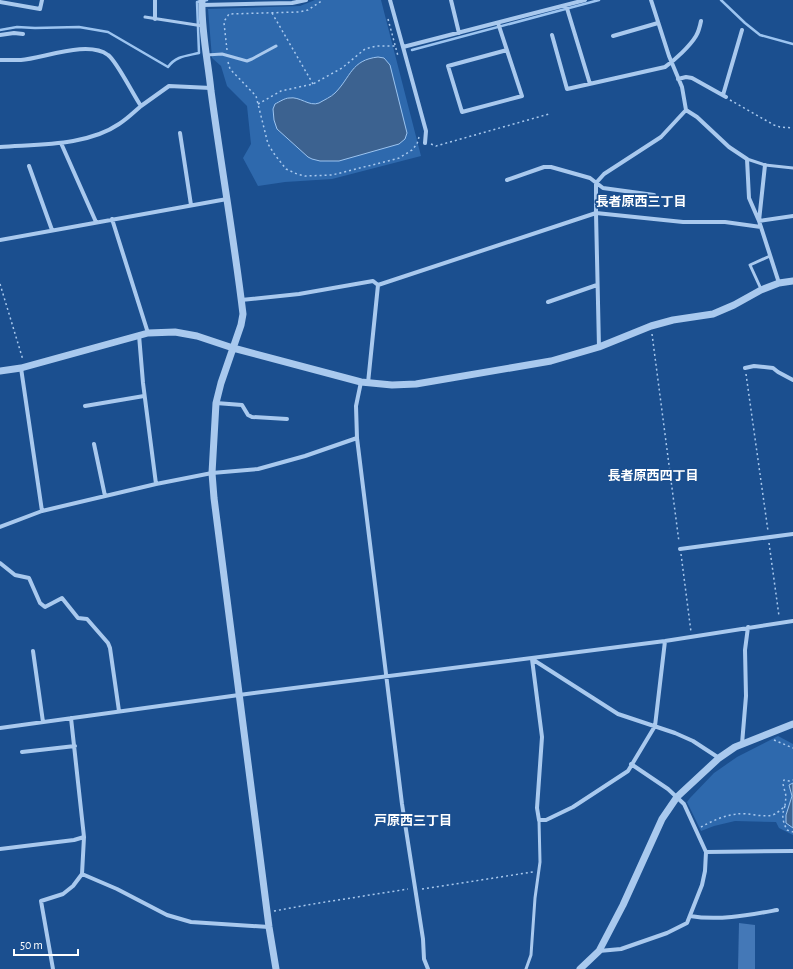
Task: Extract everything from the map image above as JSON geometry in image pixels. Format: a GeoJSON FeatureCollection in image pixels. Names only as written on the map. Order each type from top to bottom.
{"type":"FeatureCollection","features":[{"type":"Feature","properties":{"kind":"street"},"geometry":{"type":"LineString","coordinates":[[0,2],[40,9],[42,0]]}},
{"type":"Feature","properties":{"kind":"street"},"geometry":{"type":"LineString","coordinates":[[155,0],[155,19]]}},
{"type":"Feature","properties":{"kind":"street"},"geometry":{"type":"LineString","coordinates":[[276,969],[269,927],[239,695],[212,472],[216,403],[221,383],[241,325],[243,314],[211,88],[203,26],[202,2],[292,3],[306,0]]}},
{"type":"Feature","properties":{"kind":"street"},"geometry":{"type":"LineString","coordinates":[[390,0],[426,131],[425,143]]}},
{"type":"Feature","properties":{"kind":"street"},"geometry":{"type":"LineString","coordinates":[[451,0],[459,33]]}},
{"type":"Feature","properties":{"kind":"street"},"geometry":{"type":"LineString","coordinates":[[403,47],[582,0]]}},
{"type":"Feature","properties":{"kind":"street"},"geometry":{"type":"LineString","coordinates":[[651,0],[658,24],[682,87],[686,110],[697,117],[730,147],[747,160],[749,198],[759,221],[779,283]]}},
{"type":"Feature","properties":{"kind":"street"},"geometry":{"type":"LineString","coordinates":[[566,5],[590,84]]}},
{"type":"Feature","properties":{"kind":"street"},"geometry":{"type":"LineString","coordinates":[[552,35],[567,89],[665,67],[672,62],[694,39],[701,21]]}},
{"type":"Feature","properties":{"kind":"street"},"geometry":{"type":"LineString","coordinates":[[498,22],[522,96],[462,112],[448,66],[507,50]]}},
{"type":"Feature","properties":{"kind":"street"},"geometry":{"type":"LineString","coordinates":[[613,36],[658,24]]}},
{"type":"Feature","properties":{"kind":"street"},"geometry":{"type":"LineString","coordinates":[[678,79],[686,77],[692,78],[724,96],[742,30]]}},
{"type":"Feature","properties":{"kind":"street"},"geometry":{"type":"LineString","coordinates":[[0,35],[14,33],[23,34]]}},
{"type":"Feature","properties":{"kind":"street"},"geometry":{"type":"LineString","coordinates":[[0,60],[22,60],[88,49],[101,51],[109,55],[115,62],[140,106]]}},
{"type":"Feature","properties":{"kind":"street"},"geometry":{"type":"LineString","coordinates":[[0,147],[61,143],[91,138],[119,125],[140,106],[169,86],[211,88]]}},
{"type":"Feature","properties":{"kind":"street"},"geometry":{"type":"LineString","coordinates":[[599,347],[596,183],[604,174],[661,137],[686,110]]}},
{"type":"Feature","properties":{"kind":"street"},"geometry":{"type":"LineString","coordinates":[[180,133],[191,205]]}},
{"type":"Feature","properties":{"kind":"street"},"geometry":{"type":"LineString","coordinates":[[61,143],[96,222]]}},
{"type":"Feature","properties":{"kind":"street"},"geometry":{"type":"LineString","coordinates":[[759,221],[765,165]]}},
{"type":"Feature","properties":{"kind":"street"},"geometry":{"type":"LineString","coordinates":[[29,166],[52,230]]}},
{"type":"Feature","properties":{"kind":"street"},"geometry":{"type":"LineString","coordinates":[[507,180],[544,167],[551,167],[590,178],[603,188],[654,195]]}},
{"type":"Feature","properties":{"kind":"street"},"geometry":{"type":"LineString","coordinates":[[0,240],[227,199]]}},
{"type":"Feature","properties":{"kind":"street"},"geometry":{"type":"LineString","coordinates":[[378,285],[596,213],[683,222],[725,222],[761,227]]}},
{"type":"Feature","properties":{"kind":"street"},"geometry":{"type":"LineString","coordinates":[[759,221],[793,216]]}},
{"type":"Feature","properties":{"kind":"street"},"geometry":{"type":"LineString","coordinates":[[112,219],[148,333]]}},
{"type":"Feature","properties":{"kind":"street"},"geometry":{"type":"LineString","coordinates":[[241,300],[299,294],[373,281],[378,285]]}},
{"type":"Feature","properties":{"kind":"street"},"geometry":{"type":"LineString","coordinates":[[0,371],[23,368],[139,335],[148,333],[175,332],[197,336],[233,348],[365,383],[392,385],[416,384],[551,361],[599,347],[651,326],[673,320],[713,314],[762,290],[779,283],[793,281]]}},
{"type":"Feature","properties":{"kind":"street"},"geometry":{"type":"LineString","coordinates":[[378,285],[365,383],[356,406],[357,438],[402,804],[423,939],[424,959],[428,969]]}},
{"type":"Feature","properties":{"kind":"street"},"geometry":{"type":"LineString","coordinates":[[548,302],[597,285]]}},
{"type":"Feature","properties":{"kind":"street"},"geometry":{"type":"LineString","coordinates":[[139,335],[144,396],[156,484]]}},
{"type":"Feature","properties":{"kind":"street"},"geometry":{"type":"LineString","coordinates":[[745,368],[754,366],[773,368],[793,380]]}},
{"type":"Feature","properties":{"kind":"street"},"geometry":{"type":"LineString","coordinates":[[23,368],[42,511]]}},
{"type":"Feature","properties":{"kind":"street"},"geometry":{"type":"LineString","coordinates":[[85,406],[144,396]]}},
{"type":"Feature","properties":{"kind":"street"},"geometry":{"type":"LineString","coordinates":[[216,403],[242,406],[248,415],[252,417],[287,419]]}},
{"type":"Feature","properties":{"kind":"street"},"geometry":{"type":"LineString","coordinates":[[0,526],[42,511],[156,484],[212,472],[258,469],[305,456],[357,438]]}},
{"type":"Feature","properties":{"kind":"street"},"geometry":{"type":"LineString","coordinates":[[94,444],[105,496]]}},
{"type":"Feature","properties":{"kind":"street"},"geometry":{"type":"LineString","coordinates":[[680,549],[793,534]]}},
{"type":"Feature","properties":{"kind":"street"},"geometry":{"type":"LineString","coordinates":[[0,562],[15,575],[29,578],[40,603],[45,607],[62,598],[78,618],[87,619],[108,643],[119,712]]}},
{"type":"Feature","properties":{"kind":"street"},"geometry":{"type":"LineString","coordinates":[[0,728],[239,695],[532,659],[665,641],[793,621]]}},
{"type":"Feature","properties":{"kind":"street"},"geometry":{"type":"LineString","coordinates":[[742,745],[746,696],[745,650],[748,627]]}},
{"type":"Feature","properties":{"kind":"street"},"geometry":{"type":"LineString","coordinates":[[532,659],[542,737],[537,808],[539,820],[546,820],[573,808],[628,771],[655,726],[665,641]]}},
{"type":"Feature","properties":{"kind":"street"},"geometry":{"type":"LineString","coordinates":[[33,650],[43,722]]}},
{"type":"Feature","properties":{"kind":"street"},"geometry":{"type":"LineString","coordinates":[[532,659],[618,714],[675,733],[693,741],[719,758]]}},
{"type":"Feature","properties":{"kind":"street"},"geometry":{"type":"LineString","coordinates":[[53,969],[41,901],[63,894],[73,886],[82,874],[84,837],[71,718]]}},
{"type":"Feature","properties":{"kind":"street"},"geometry":{"type":"LineString","coordinates":[[580,969],[599,951],[623,905],[662,819],[677,797],[719,758],[763,735],[793,724]]}},
{"type":"Feature","properties":{"kind":"street"},"geometry":{"type":"LineString","coordinates":[[22,752],[75,746]]}},
{"type":"Feature","properties":{"kind":"street"},"geometry":{"type":"LineString","coordinates":[[599,951],[621,949],[667,933],[687,923],[705,870],[706,852],[684,804],[677,797],[631,764]]}},
{"type":"Feature","properties":{"kind":"street"},"geometry":{"type":"LineString","coordinates":[[0,849],[74,840],[84,837]]}},
{"type":"Feature","properties":{"kind":"street"},"geometry":{"type":"LineString","coordinates":[[706,852],[793,851]]}},
{"type":"Feature","properties":{"kind":"street"},"geometry":{"type":"LineString","coordinates":[[82,874],[117,889],[167,915],[191,922],[269,927]]}},
{"type":"Feature","properties":{"kind":"street"},"geometry":{"type":"LineString","coordinates":[[690,916],[729,917],[777,910]]}},
{"type":"Feature","properties":{"kind":"lane"},"geometry":{"type":"LineString","coordinates":[[145,17],[203,26]]}},
{"type":"Feature","properties":{"kind":"lane"},"geometry":{"type":"LineString","coordinates":[[207,55],[227,55],[247,61],[252,60],[276,46]]}},
{"type":"Feature","properties":{"kind":"lane"},"geometry":{"type":"LineString","coordinates":[[747,160],[765,165],[793,168]]}},
{"type":"Feature","properties":{"kind":"lane"},"geometry":{"type":"LineString","coordinates":[[762,290],[750,264],[770,256]]}},
{"type":"Feature","properties":{"kind":"lane"},"geometry":{"type":"LineString","coordinates":[[526,969],[531,955],[535,898],[540,862],[539,820]]}},
{"type":"Feature","properties":{"kind":"path"},"geometry":{"type":"LineString","coordinates":[[323,0],[308,10],[295,13],[233,13],[227,16],[224,23],[230,69],[254,92],[268,144],[275,155],[286,169],[305,176],[332,175],[400,158],[412,150],[417,144],[419,136]]}},
{"type":"Feature","properties":{"kind":"path"},"geometry":{"type":"LineString","coordinates":[[272,13],[313,84]]}},
{"type":"Feature","properties":{"kind":"path"},"geometry":{"type":"LineString","coordinates":[[387,15],[399,57]]}},
{"type":"Feature","properties":{"kind":"path"},"geometry":{"type":"LineString","coordinates":[[258,104],[281,91],[313,84],[342,68],[365,49],[376,46],[395,46]]}},
{"type":"Feature","properties":{"kind":"path"},"geometry":{"type":"LineString","coordinates":[[724,96],[774,125],[793,128]]}},
{"type":"Feature","properties":{"kind":"path"},"geometry":{"type":"LineString","coordinates":[[425,143],[436,146],[549,114]]}},
{"type":"Feature","properties":{"kind":"path"},"geometry":{"type":"LineString","coordinates":[[0,284],[23,368]]}},
{"type":"Feature","properties":{"kind":"path"},"geometry":{"type":"LineString","coordinates":[[651,326],[692,637]]}},
{"type":"Feature","properties":{"kind":"path"},"geometry":{"type":"LineString","coordinates":[[745,368],[780,623]]}},
{"type":"Feature","properties":{"kind":"path"},"geometry":{"type":"LineString","coordinates":[[763,735],[793,748]]}},
{"type":"Feature","properties":{"kind":"path"},"geometry":{"type":"LineString","coordinates":[[793,780],[784,780],[783,784],[786,796],[782,820],[788,830],[793,832]]}},
{"type":"Feature","properties":{"kind":"path"},"geometry":{"type":"LineString","coordinates":[[696,830],[729,815],[746,813],[766,815],[773,814],[785,806]]}},
{"type":"Feature","properties":{"kind":"path"},"geometry":{"type":"LineString","coordinates":[[267,912],[539,871]]}},
{"type":"Feature","properties":{"kind":"shaded area"},"geometry":{"type":"Polygon","coordinates":[[[315,0],[381,0],[421,156],[332,179],[285,182],[258,186],[243,158],[251,144],[247,106],[227,86],[221,66],[212,58],[208,9],[300,6],[315,0]]]}},
{"type":"Feature","properties":{"kind":"shaded area"},"geometry":{"type":"Polygon","coordinates":[[[378,57],[384,58],[390,65],[407,133],[405,139],[399,144],[339,161],[320,161],[308,157],[277,129],[273,109],[275,104],[286,99],[293,98],[297,98],[312,104],[319,103],[335,93],[357,65],[369,59],[378,57]]]}},
{"type":"Feature","properties":{"kind":"shaded area"},"geometry":{"type":"Polygon","coordinates":[[[778,736],[793,744],[793,835],[779,828],[776,822],[735,821],[701,831],[687,802],[690,798],[714,773],[737,757],[778,736]]]}},
{"type":"Feature","properties":{"kind":"shaded area"},"geometry":{"type":"Polygon","coordinates":[[[793,783],[793,828],[786,823],[786,815],[792,796],[789,785],[793,783]]]}},
{"type":"Feature","properties":{"kind":"building"},"geometry":{"type":"Polygon","coordinates":[[[739,923],[755,925],[755,969],[738,969],[739,923]]]}},
{"type":"Feature","properties":{"kind":"waterway"},"geometry":{"type":"LineString","coordinates":[[0,30],[17,27],[79,27],[108,32],[168,67],[171,63],[178,59],[199,53],[197,2],[207,0]]}},
{"type":"Feature","properties":{"kind":"waterway"},"geometry":{"type":"LineString","coordinates":[[412,50],[599,0]]}},
{"type":"Feature","properties":{"kind":"waterway"},"geometry":{"type":"LineString","coordinates":[[721,0],[760,35],[793,44]]}},
{"type":"Feature","properties":{"kind":"district","name":"長者原西三丁目"},"geometry":{"type":"Point","coordinates":[641,202]}},
{"type":"Feature","properties":{"kind":"district","name":"長者原西四丁目"},"geometry":{"type":"Point","coordinates":[653,476]}},
{"type":"Feature","properties":{"kind":"district","name":"戸原西三丁目"},"geometry":{"type":"Point","coordinates":[413,821]}}]}
